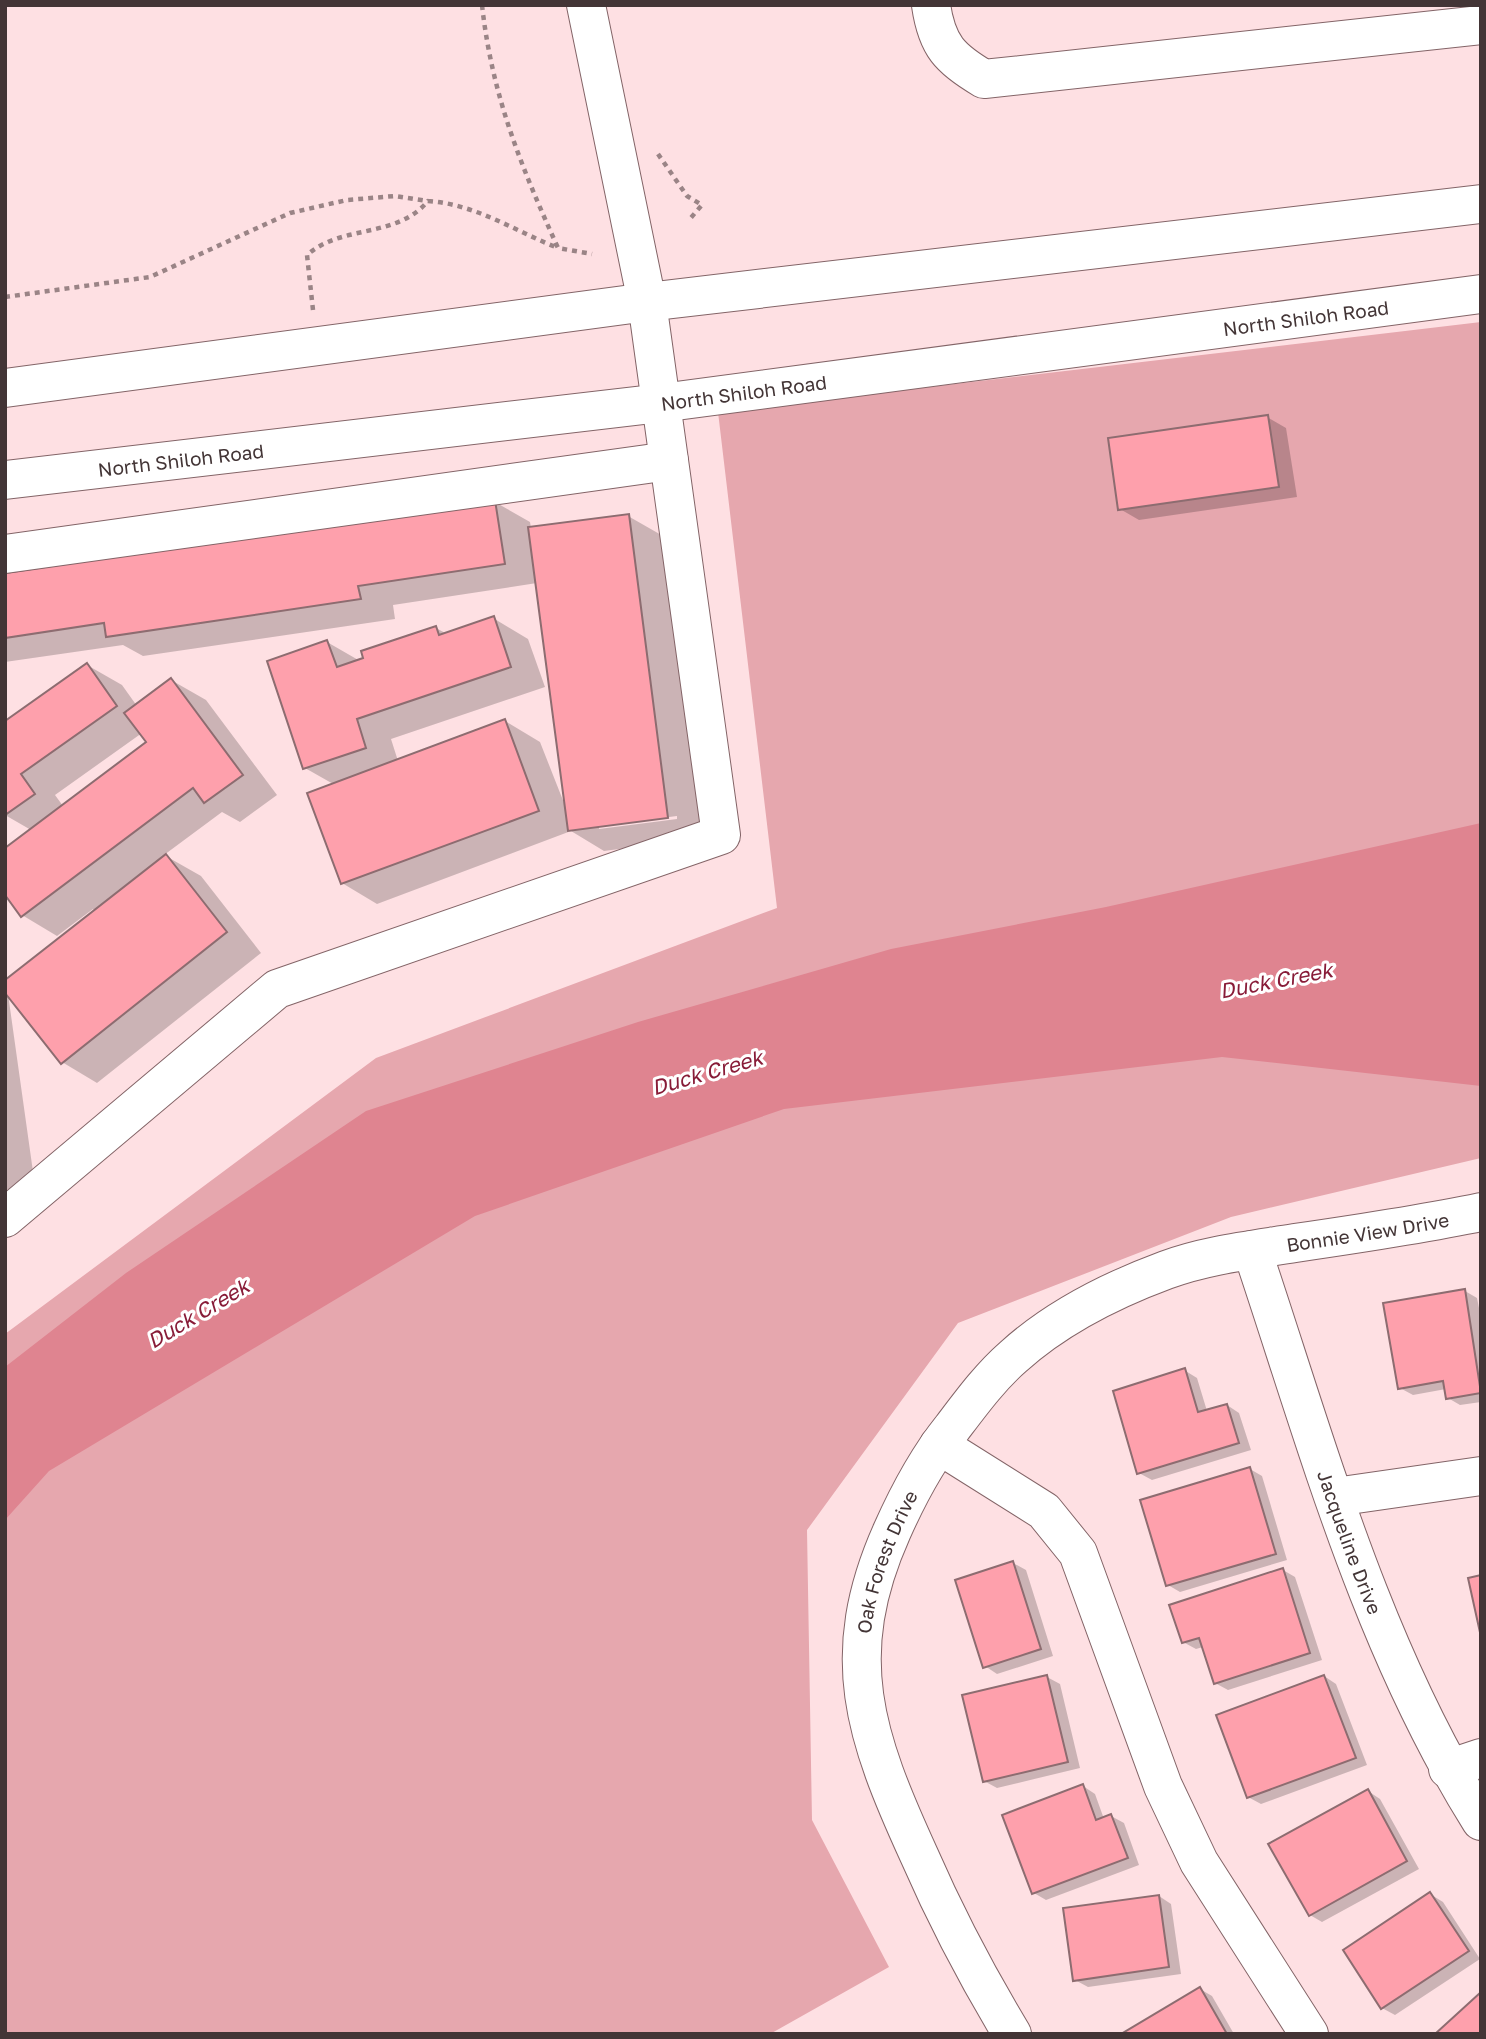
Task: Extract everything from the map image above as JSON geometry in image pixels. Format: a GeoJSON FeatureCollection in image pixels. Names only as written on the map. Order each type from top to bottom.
{"type":"FeatureCollection","features":[{"type":"Feature","properties":{"kind":"main road"},"geometry":{"type":"LineString","coordinates":[[5,1218],[277,989],[721,835],[646,302],[586,5]]}},
{"type":"Feature","properties":{"kind":"main road"},"geometry":{"type":"LineString","coordinates":[[931,5],[942,44],[954,61],[984,79],[1376,19],[1481,24]]}},
{"type":"Feature","properties":{"kind":"main road"},"geometry":{"type":"LineString","coordinates":[[5,388],[646,302],[1481,204]]}},
{"type":"Feature","properties":{"kind":"main road","name":"North Shiloh Road"},"geometry":{"type":"LineString","coordinates":[[5,480],[661,403],[1481,294]]}},
{"type":"Feature","properties":{"kind":"main road"},"geometry":{"type":"LineString","coordinates":[[5,554],[669,461]]}},
{"type":"Feature","properties":{"kind":"main road","name":"Bonnie View Drive"},"geometry":{"type":"LineString","coordinates":[[1252,1250],[1481,1212]]}},
{"type":"Feature","properties":{"kind":"main road","name":"Oak Forest Drive"},"geometry":{"type":"LineString","coordinates":[[1012,2034],[940,1902],[886,1784],[871,1735],[860,1646],[864,1610],[876,1566],[902,1508],[939,1445],[979,1392],[1014,1356],[1065,1320],[1114,1291],[1170,1269],[1252,1250]]}},
{"type":"Feature","properties":{"kind":"main road","name":"Jacqueline Drive"},"geometry":{"type":"LineString","coordinates":[[1252,1250],[1385,1639],[1464,1763],[1481,1821]]}},
{"type":"Feature","properties":{"kind":"main road"},"geometry":{"type":"LineString","coordinates":[[939,1445],[1044,1511],[1078,1553],[1163,1786],[1199,1862],[1309,2034]]}},
{"type":"Feature","properties":{"kind":"main road"},"geometry":{"type":"LineString","coordinates":[[1335,1497],[1481,1476]]}},
{"type":"Feature","properties":{"kind":"path"},"geometry":{"type":"LineString","coordinates":[[482,5],[505,121],[558,248]]}},
{"type":"Feature","properties":{"kind":"path"},"geometry":{"type":"LineString","coordinates":[[656,150],[667,172],[687,197],[702,205],[688,220]]}},
{"type":"Feature","properties":{"kind":"path"},"geometry":{"type":"LineString","coordinates":[[5,297],[150,277],[290,213],[324,205],[395,196],[447,202],[498,219],[515,231],[558,248],[592,254]]}},
{"type":"Feature","properties":{"kind":"path"},"geometry":{"type":"LineString","coordinates":[[313,313],[307,254],[320,244],[401,224],[428,201]]}},
{"type":"Feature","properties":{"kind":"shaded area"},"geometry":{"type":"Polygon","coordinates":[[[1481,322],[1481,1158],[1231,1217],[958,1323],[807,1530],[812,1820],[889,1967],[770,2034],[5,2034],[5,1334],[376,1058],[777,908],[718,412],[1481,322]]]}},
{"type":"Feature","properties":{"kind":"water","name":"Duck Creek"},"geometry":{"type":"Polygon","coordinates":[[[1481,823],[1481,1086],[1222,1057],[784,1109],[475,1216],[49,1471],[5,1520],[5,1367],[126,1273],[366,1111],[638,1022],[891,949],[1106,907],[1481,823]]]}},
{"type":"Feature","properties":{"kind":"building"},"geometry":{"type":"Polygon","coordinates":[[[1268,415],[1279,487],[1118,510],[1108,438],[1268,415]]]}},
{"type":"Feature","properties":{"kind":"building"},"geometry":{"type":"Polygon","coordinates":[[[495,500],[505,564],[358,586],[361,599],[106,637],[104,623],[5,638],[5,573],[495,500]]]}},
{"type":"Feature","properties":{"kind":"building"},"geometry":{"type":"Polygon","coordinates":[[[629,514],[668,818],[568,831],[528,527],[629,514]]]}},
{"type":"Feature","properties":{"kind":"building"},"geometry":{"type":"Polygon","coordinates":[[[494,616],[511,667],[357,719],[366,748],[303,769],[267,661],[327,640],[337,667],[363,658],[361,651],[436,626],[439,635],[494,616]]]}},
{"type":"Feature","properties":{"kind":"building"},"geometry":{"type":"Polygon","coordinates":[[[87,663],[117,706],[21,774],[35,794],[5,815],[5,721],[87,663]]]}},
{"type":"Feature","properties":{"kind":"building"},"geometry":{"type":"Polygon","coordinates":[[[171,678],[243,775],[204,803],[193,788],[21,917],[5,895],[5,848],[146,742],[124,713],[171,678]]]}},
{"type":"Feature","properties":{"kind":"building"},"geometry":{"type":"Polygon","coordinates":[[[505,719],[539,811],[341,884],[307,793],[505,719]]]}},
{"type":"Feature","properties":{"kind":"building"},"geometry":{"type":"Polygon","coordinates":[[[166,854],[227,932],[61,1064],[5,993],[5,980],[166,854]]]}},
{"type":"Feature","properties":{"kind":"building"},"geometry":{"type":"Polygon","coordinates":[[[1465,1289],[1481,1393],[1446,1399],[1443,1381],[1398,1389],[1383,1303],[1465,1289]]]}},
{"type":"Feature","properties":{"kind":"building"},"geometry":{"type":"Polygon","coordinates":[[[1185,1368],[1198,1412],[1227,1404],[1239,1443],[1137,1474],[1113,1391],[1185,1368]]]}},
{"type":"Feature","properties":{"kind":"building"},"geometry":{"type":"Polygon","coordinates":[[[1250,1467],[1276,1554],[1166,1586],[1140,1500],[1250,1467]]]}},
{"type":"Feature","properties":{"kind":"building"},"geometry":{"type":"Polygon","coordinates":[[[1013,1561],[1041,1649],[983,1668],[955,1580],[1013,1561]]]}},
{"type":"Feature","properties":{"kind":"building"},"geometry":{"type":"Polygon","coordinates":[[[1283,1568],[1310,1653],[1214,1684],[1199,1638],[1182,1643],[1169,1605],[1283,1568]]]}},
{"type":"Feature","properties":{"kind":"building"},"geometry":{"type":"Polygon","coordinates":[[[1481,1575],[1481,1637],[1468,1578],[1481,1575]]]}},
{"type":"Feature","properties":{"kind":"building"},"geometry":{"type":"Polygon","coordinates":[[[1047,1675],[1068,1762],[983,1782],[962,1695],[1047,1675]]]}},
{"type":"Feature","properties":{"kind":"building"},"geometry":{"type":"Polygon","coordinates":[[[1324,1675],[1356,1758],[1247,1798],[1216,1715],[1324,1675]]]}},
{"type":"Feature","properties":{"kind":"building"},"geometry":{"type":"Polygon","coordinates":[[[1083,1784],[1096,1820],[1111,1814],[1128,1858],[1032,1894],[1002,1815],[1083,1784]]]}},
{"type":"Feature","properties":{"kind":"building"},"geometry":{"type":"Polygon","coordinates":[[[1368,1789],[1407,1861],[1309,1916],[1268,1844],[1368,1789]]]}},
{"type":"Feature","properties":{"kind":"building"},"geometry":{"type":"Polygon","coordinates":[[[1430,1892],[1469,1951],[1381,2009],[1343,1950],[1430,1892]]]}},
{"type":"Feature","properties":{"kind":"building"},"geometry":{"type":"Polygon","coordinates":[[[1159,1895],[1169,1967],[1073,1981],[1063,1908],[1159,1895]]]}},
{"type":"Feature","properties":{"kind":"building"},"geometry":{"type":"Polygon","coordinates":[[[1200,1987],[1227,2034],[1121,2034],[1200,1987]]]}},
{"type":"Feature","properties":{"kind":"building"},"geometry":{"type":"Polygon","coordinates":[[[1481,1992],[1481,2034],[1435,2034],[1481,1992]]]}}]}
